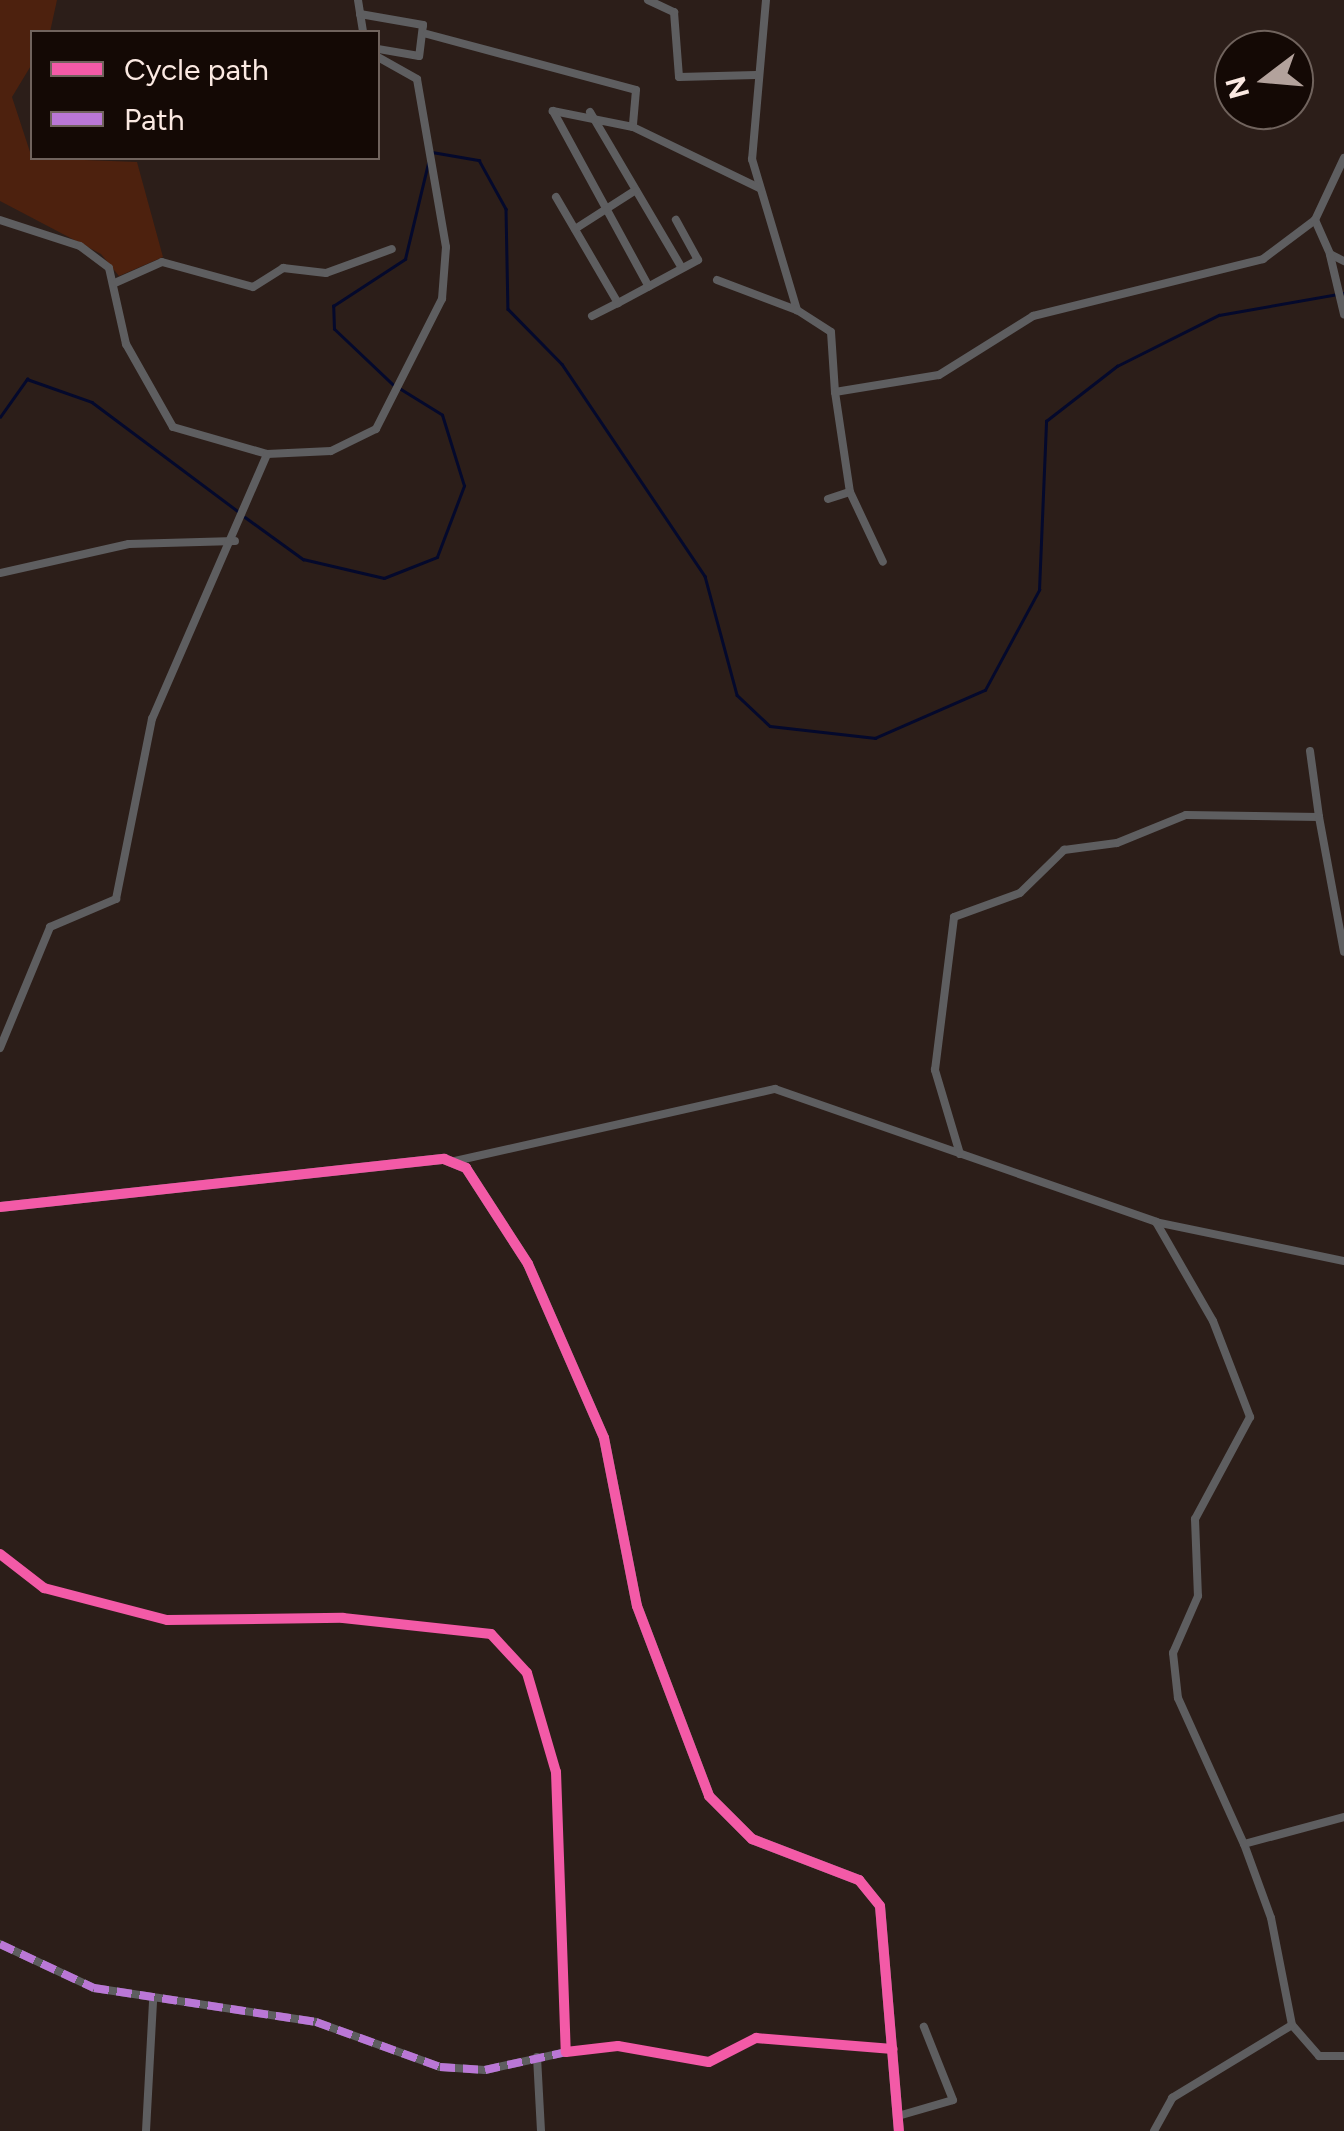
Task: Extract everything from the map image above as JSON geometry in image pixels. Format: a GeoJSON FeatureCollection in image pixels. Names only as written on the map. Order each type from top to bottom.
{"type":"FeatureCollection","features":[{"type":"Feature","properties":{"kind":"street"},"geometry":{"type":"LineString","coordinates":[[358,0],[362,30]]}},
{"type":"Feature","properties":{"kind":"street"},"geometry":{"type":"LineString","coordinates":[[648,0],[674,12],[678,77],[756,75]]}},
{"type":"Feature","properties":{"kind":"street"},"geometry":{"type":"LineString","coordinates":[[766,0],[756,75],[758,188],[797,310]]}},
{"type":"Feature","properties":{"kind":"street"},"geometry":{"type":"LineString","coordinates":[[360,14],[424,25],[419,56],[380,49]]}},
{"type":"Feature","properties":{"kind":"street"},"geometry":{"type":"LineString","coordinates":[[427,34],[636,90],[632,127]]}},
{"type":"Feature","properties":{"kind":"street"},"geometry":{"type":"LineString","coordinates":[[0,220],[80,246],[117,282],[126,344],[174,427],[267,454],[331,452],[376,428],[442,299],[446,247],[418,79],[380,58]]}},
{"type":"Feature","properties":{"kind":"street"},"geometry":{"type":"LineString","coordinates":[[649,286],[554,111],[590,112],[632,127],[758,188]]}},
{"type":"Feature","properties":{"kind":"street"},"geometry":{"type":"LineString","coordinates":[[590,112],[682,268]]}},
{"type":"Feature","properties":{"kind":"street"},"geometry":{"type":"LineString","coordinates":[[834,392],[939,376],[1033,316],[1263,258],[1315,220],[1344,158]]}},
{"type":"Feature","properties":{"kind":"street"},"geometry":{"type":"LineString","coordinates":[[575,229],[636,190]]}},
{"type":"Feature","properties":{"kind":"street"},"geometry":{"type":"LineString","coordinates":[[556,197],[618,303]]}},
{"type":"Feature","properties":{"kind":"street"},"geometry":{"type":"LineString","coordinates":[[592,316],[698,260],[676,220]]}},
{"type":"Feature","properties":{"kind":"street"},"geometry":{"type":"LineString","coordinates":[[1315,220],[1330,254],[1344,314]]}},
{"type":"Feature","properties":{"kind":"street"},"geometry":{"type":"LineString","coordinates":[[117,282],[162,262],[253,287],[283,268],[326,273],[392,248]]}},
{"type":"Feature","properties":{"kind":"street"},"geometry":{"type":"LineString","coordinates":[[1330,254],[1344,261]]}},
{"type":"Feature","properties":{"kind":"street"},"geometry":{"type":"LineString","coordinates":[[717,280],[829,326],[834,392],[850,492],[883,562]]}},
{"type":"Feature","properties":{"kind":"street"},"geometry":{"type":"LineString","coordinates":[[0,1048],[50,927],[116,899],[152,719],[235,541],[267,454]]}},
{"type":"Feature","properties":{"kind":"street"},"geometry":{"type":"LineString","coordinates":[[828,499],[850,492]]}},
{"type":"Feature","properties":{"kind":"street"},"geometry":{"type":"LineString","coordinates":[[0,573],[129,544],[235,541]]}},
{"type":"Feature","properties":{"kind":"street"},"geometry":{"type":"LineString","coordinates":[[1310,751],[1344,952]]}},
{"type":"Feature","properties":{"kind":"street"},"geometry":{"type":"LineString","coordinates":[[960,1154],[935,1070],[954,916],[1020,894],[1064,850],[1117,843],[1186,815],[1319,816]]}},
{"type":"Feature","properties":{"kind":"street"},"geometry":{"type":"LineString","coordinates":[[0,1207],[455,1161],[775,1089],[1156,1222],[1344,1261]]}},
{"type":"Feature","properties":{"kind":"street"},"geometry":{"type":"LineString","coordinates":[[455,1161],[504,1218],[590,1401],[637,1606],[709,1796],[752,1840],[870,1888],[884,1917],[899,2131]]}},
{"type":"Feature","properties":{"kind":"street"},"geometry":{"type":"LineString","coordinates":[[1156,1222],[1213,1320],[1250,1417],[1195,1519],[1198,1596],[1172,1672],[1271,1918],[1292,2025],[1319,2056],[1344,2056]]}},
{"type":"Feature","properties":{"kind":"street"},"geometry":{"type":"LineString","coordinates":[[0,1554],[44,1588],[167,1620],[426,1624],[481,1630],[514,1654],[550,1743],[563,1820],[566,2052]]}},
{"type":"Feature","properties":{"kind":"street"},"geometry":{"type":"LineString","coordinates":[[1244,1844],[1344,1817]]}},
{"type":"Feature","properties":{"kind":"street"},"geometry":{"type":"LineString","coordinates":[[0,1944],[50,1974],[152,2000],[316,2022],[460,2071],[618,2046],[703,2062],[756,2038],[893,2049]]}},
{"type":"Feature","properties":{"kind":"street"},"geometry":{"type":"LineString","coordinates":[[146,2131],[152,2000]]}},
{"type":"Feature","properties":{"kind":"street"},"geometry":{"type":"LineString","coordinates":[[1154,2131],[1172,2098],[1292,2025]]}},
{"type":"Feature","properties":{"kind":"street"},"geometry":{"type":"LineString","coordinates":[[898,2116],[953,2100],[924,2026]]}},
{"type":"Feature","properties":{"kind":"street"},"geometry":{"type":"LineString","coordinates":[[536,2056],[541,2131]]}},
{"type":"Feature","properties":{"kind":"shaded area"},"geometry":{"type":"Polygon","coordinates":[[[0,0],[57,0],[50,30],[30,30],[30,67],[12,97],[30,160],[137,162],[163,257],[119,276],[101,254],[0,201],[0,0]]]}},
{"type":"Feature","properties":{"kind":"waterway"},"geometry":{"type":"LineString","coordinates":[[432,152],[479,160],[506,209],[508,309],[562,364],[705,576],[737,695],[770,726],[875,738],[985,690],[1039,590],[1046,421],[1117,366],[1219,315],[1344,293]]}},
{"type":"Feature","properties":{"kind":"waterway"},"geometry":{"type":"LineString","coordinates":[[393,385],[334,329],[333,306],[405,259],[428,163]]}},
{"type":"Feature","properties":{"kind":"waterway"},"geometry":{"type":"LineString","coordinates":[[0,417],[27,379],[92,402],[239,512]]}},
{"type":"Feature","properties":{"kind":"waterway"},"geometry":{"type":"LineString","coordinates":[[245,517],[303,559],[384,578],[437,557],[464,486],[442,415],[400,389]]}},
{"type":"Feature","properties":{"kind":"marked path"},"geometry":{"type":"LineString","coordinates":[[0,1944],[94,1988],[316,2022],[440,2067],[485,2070],[566,2052]]}},
{"type":"Feature","properties":{"kind":"cycle path"},"geometry":{"type":"LineString","coordinates":[[0,1207],[444,1159],[466,1168],[528,1264],[604,1438],[637,1606],[709,1796],[752,1839],[859,1880],[880,1906],[899,2131]]}},
{"type":"Feature","properties":{"kind":"cycle path"},"geometry":{"type":"LineString","coordinates":[[0,1554],[44,1588],[167,1620],[343,1618],[491,1634],[527,1673],[556,1772],[566,2052],[618,2046],[709,2062],[756,2038],[893,2049]]}}]}
